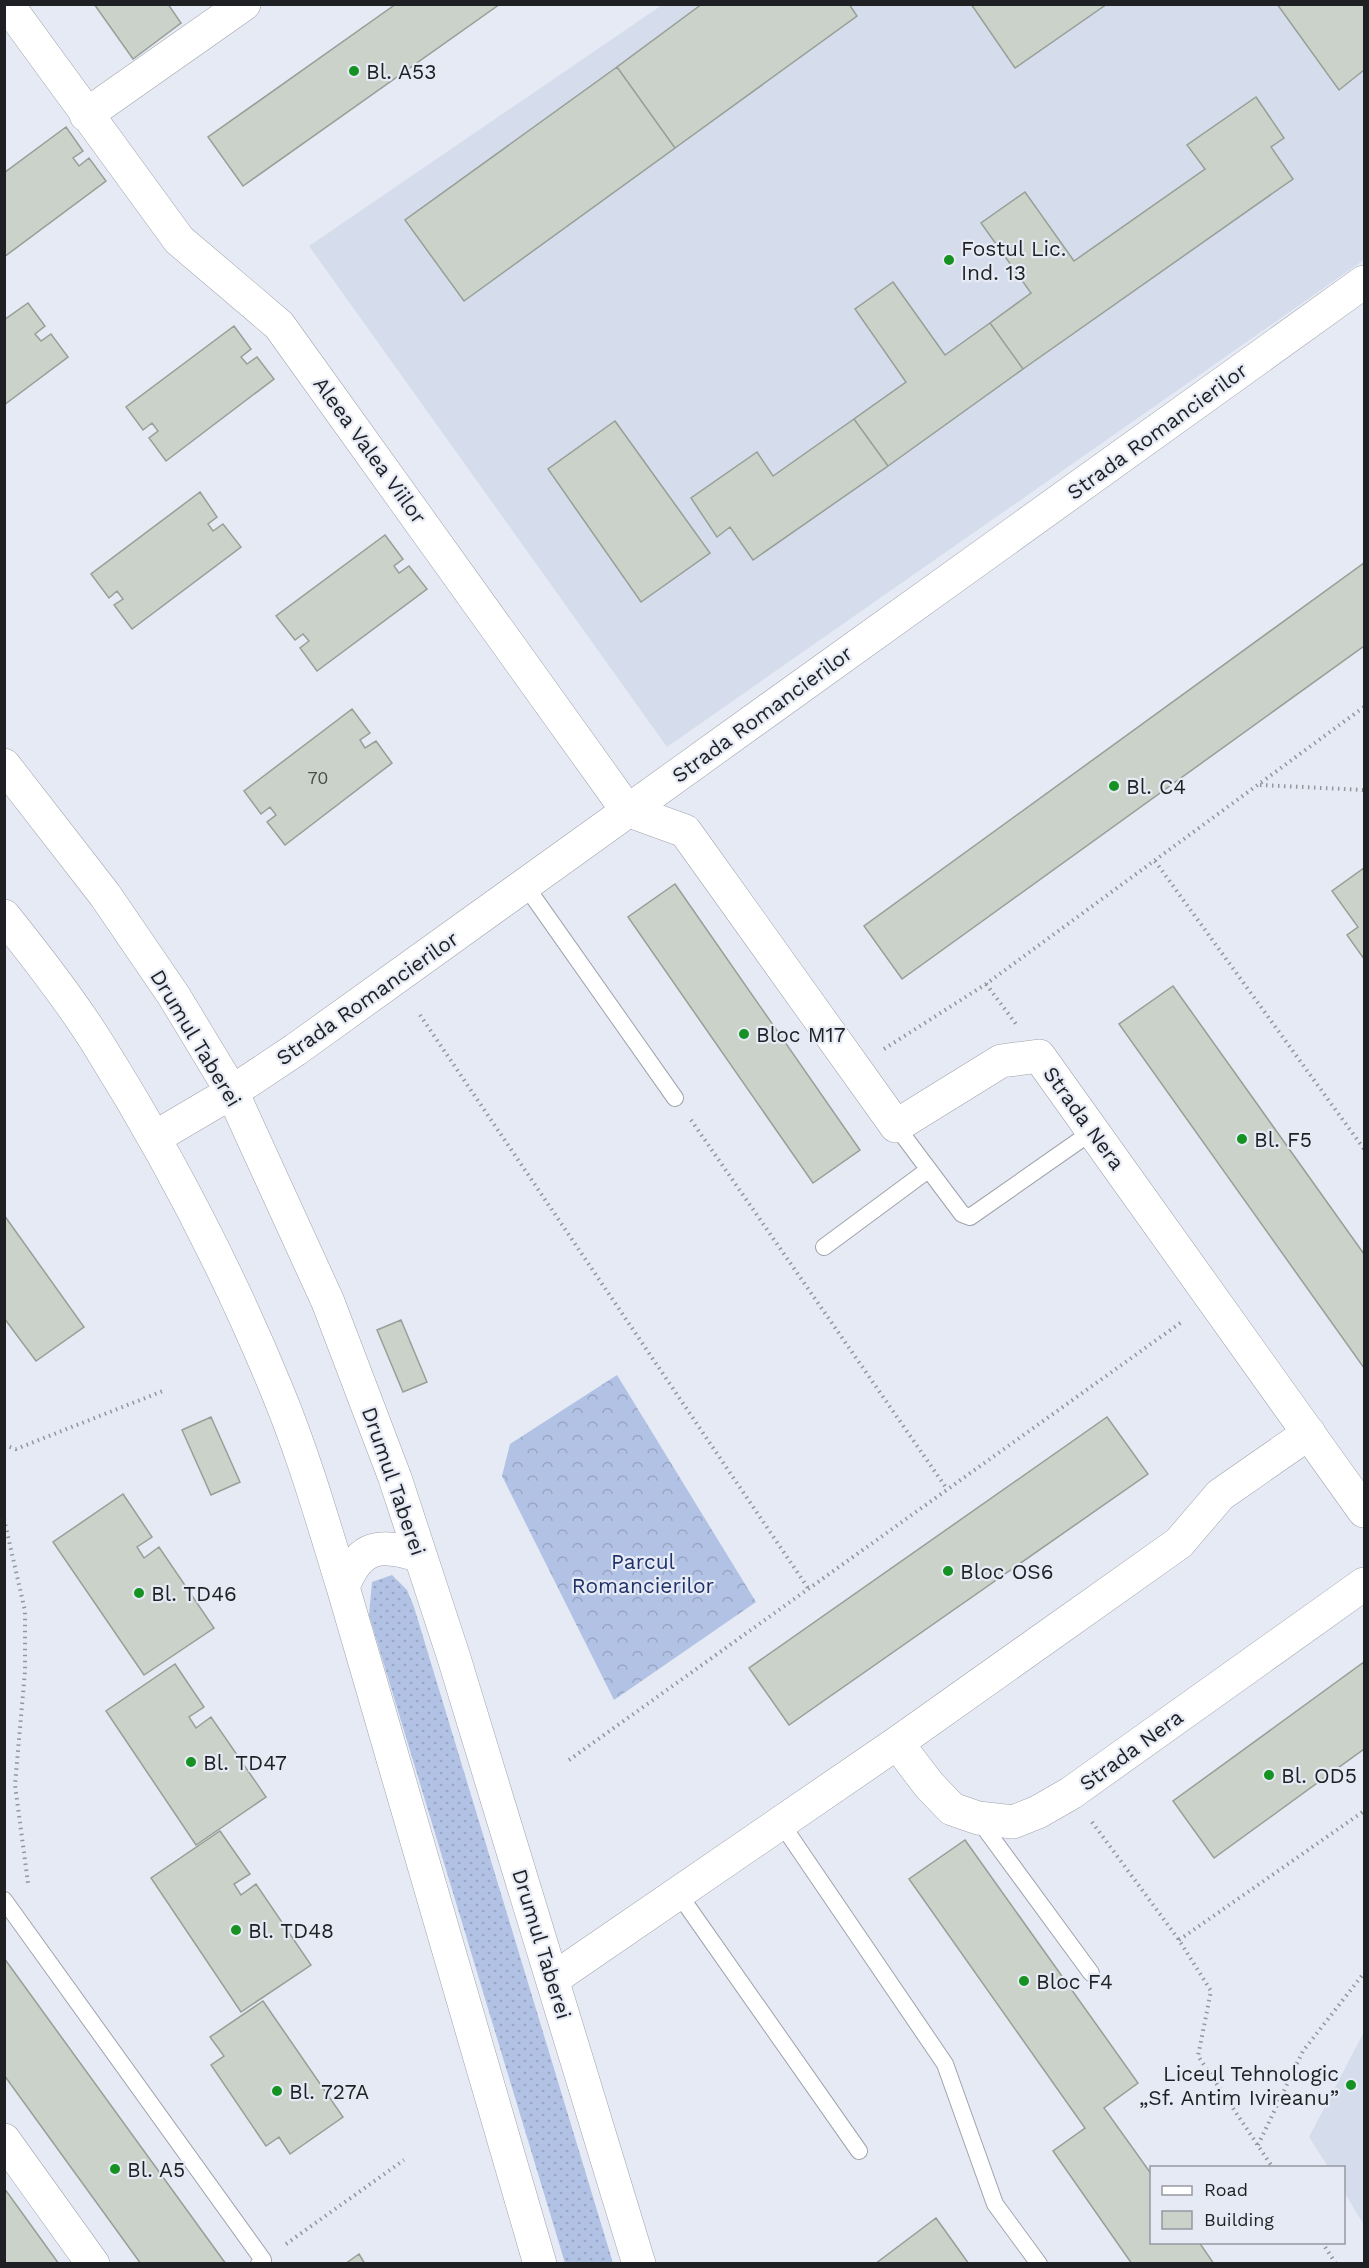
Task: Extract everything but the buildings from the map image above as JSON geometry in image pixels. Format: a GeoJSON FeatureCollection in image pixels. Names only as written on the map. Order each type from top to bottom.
{"type":"FeatureCollection","features":[{"type":"Feature","properties":{"kind":"street","name":"Aleea Valea Viilor"},"geometry":{"type":"LineString","coordinates":[[7,4],[179,240],[279,325],[627,810]]}},
{"type":"Feature","properties":{"kind":"street"},"geometry":{"type":"LineString","coordinates":[[86,115],[244,4]]}},
{"type":"Feature","properties":{"kind":"street","name":"Strada Romancierilor"},"geometry":{"type":"LineString","coordinates":[[154,1138],[232,1092],[340,1017],[1365,282]]}},
{"type":"Feature","properties":{"kind":"street","name":"Drumul Taberei"},"geometry":{"type":"LineString","coordinates":[[4,765],[105,895],[174,996],[232,1092],[328,1302],[395,1478],[458,1670],[639,2264]]}},
{"type":"Feature","properties":{"kind":"street"},"geometry":{"type":"LineString","coordinates":[[627,810],[685,831],[896,1126]]}},
{"type":"Feature","properties":{"kind":"street"},"geometry":{"type":"LineString","coordinates":[[4,916],[97,1042],[154,1138],[208,1240],[278,1393],[312,1484],[343,1587],[540,2264]]}},
{"type":"Feature","properties":{"kind":"street","name":"Strada Nera"},"geometry":{"type":"LineString","coordinates":[[896,1126],[1001,1061],[1039,1056],[1365,1510]]}},
{"type":"Feature","properties":{"kind":"street"},"geometry":{"type":"LineString","coordinates":[[553,1979],[897,1743],[1179,1543],[1220,1495],[1309,1433]]}},
{"type":"Feature","properties":{"kind":"street"},"geometry":{"type":"LineString","coordinates":[[343,1587],[351,1566],[363,1555],[384,1548],[398,1549],[420,1556]]}},
{"type":"Feature","properties":{"kind":"street","name":"Strada Nera"},"geometry":{"type":"LineString","coordinates":[[897,1743],[929,1785],[952,1809],[978,1818],[1013,1822],[1038,1812],[1071,1793],[1365,1584]]}},
{"type":"Feature","properties":{"kind":"street"},"geometry":{"type":"LineString","coordinates":[[4,2140],[93,2264]]}},
{"type":"Feature","properties":{"kind":"lane"},"geometry":{"type":"LineString","coordinates":[[525,885],[675,1098]]}},
{"type":"Feature","properties":{"kind":"lane"},"geometry":{"type":"LineString","coordinates":[[896,1126],[962,1214],[970,1217],[1093,1131]]}},
{"type":"Feature","properties":{"kind":"lane"},"geometry":{"type":"LineString","coordinates":[[824,1247],[928,1170]]}},
{"type":"Feature","properties":{"kind":"lane"},"geometry":{"type":"LineString","coordinates":[[978,1818],[1091,1973]]}},
{"type":"Feature","properties":{"kind":"lane"},"geometry":{"type":"LineString","coordinates":[[781,1823],[945,2064],[995,2204],[1039,2264]]}},
{"type":"Feature","properties":{"kind":"lane"},"geometry":{"type":"LineString","coordinates":[[678,1893],[859,2151]]}},
{"type":"Feature","properties":{"kind":"lane"},"geometry":{"type":"LineString","coordinates":[[4,1900],[261,2262]]}},
{"type":"Feature","properties":{"kind":"path"},"geometry":{"type":"LineString","coordinates":[[856,1067],[986,984],[1365,707]]}},
{"type":"Feature","properties":{"kind":"path"},"geometry":{"type":"LineString","coordinates":[[1259,784],[1365,790]]}},
{"type":"Feature","properties":{"kind":"path"},"geometry":{"type":"LineString","coordinates":[[1155,861],[1365,1149]]}},
{"type":"Feature","properties":{"kind":"path"},"geometry":{"type":"LineString","coordinates":[[420,1015],[807,1588]]}},
{"type":"Feature","properties":{"kind":"path"},"geometry":{"type":"LineString","coordinates":[[675,1098],[947,1489]]}},
{"type":"Feature","properties":{"kind":"path"},"geometry":{"type":"LineString","coordinates":[[569,1760],[807,1588],[1214,1300]]}},
{"type":"Feature","properties":{"kind":"path"},"geometry":{"type":"LineString","coordinates":[[4,1445],[16,1449],[163,1391]]}},
{"type":"Feature","properties":{"kind":"path"},"geometry":{"type":"LineString","coordinates":[[4,1519],[25,1611],[25,1671],[15,1785],[28,1887]]}},
{"type":"Feature","properties":{"kind":"path"},"geometry":{"type":"LineString","coordinates":[[1071,1793],[1179,1940],[1211,1990],[1198,2056],[1272,2166]]}},
{"type":"Feature","properties":{"kind":"path"},"geometry":{"type":"LineString","coordinates":[[1179,1940],[1365,1811]]}},
{"type":"Feature","properties":{"kind":"path"},"geometry":{"type":"LineString","coordinates":[[1258,2145],[1303,2051],[1365,1972]]}},
{"type":"Feature","properties":{"kind":"path"},"geometry":{"type":"LineString","coordinates":[[261,2262],[405,2160]]}},
{"type":"Feature","properties":{"kind":"path"},"geometry":{"type":"LineString","coordinates":[[1324,2244],[1336,2264]]}},
{"type":"Feature","properties":{"kind":"shaded area"},"geometry":{"type":"Polygon","coordinates":[[[662,5],[1364,5],[1364,260],[667,747],[309,246],[662,5]]]}},
{"type":"Feature","properties":{"kind":"shaded area","name":"Liceul Tehnologic „Sf. Antim Ivireanu”"},"geometry":{"type":"Polygon","coordinates":[[[1364,2032],[1364,2225],[1345,2194],[1345,2166],[1327,2166],[1309,2137],[1364,2032]]]}},
{"type":"Feature","properties":{"kind":"green space","name":"Parcul Romancierilor"},"geometry":{"type":"Polygon","coordinates":[[[617,1375],[756,1602],[614,1700],[502,1476],[510,1444],[617,1375]]]}},
{"type":"Feature","properties":{"kind":"green space"},"geometry":{"type":"Polygon","coordinates":[[[392,1575],[407,1590],[414,1607],[613,2263],[565,2263],[369,1615],[372,1582],[392,1575]]]}},
{"type":"Feature","properties":{"kind":"place","name":"Bl. A53"},"geometry":{"type":"Point","coordinates":[354,71]}},
{"type":"Feature","properties":{"kind":"place","name":"Fostul Lic. Ind. 13"},"geometry":{"type":"Point","coordinates":[949,260]}},
{"type":"Feature","properties":{"kind":"place","name":"Bl. C4"},"geometry":{"type":"Point","coordinates":[1114,786]}},
{"type":"Feature","properties":{"kind":"place","name":"Bloc M17"},"geometry":{"type":"Point","coordinates":[744,1034]}},
{"type":"Feature","properties":{"kind":"place","name":"Bl. F5"},"geometry":{"type":"Point","coordinates":[1242,1139]}},
{"type":"Feature","properties":{"kind":"place","name":"Bloc OS6"},"geometry":{"type":"Point","coordinates":[948,1571]}},
{"type":"Feature","properties":{"kind":"place","name":"Bl. TD46"},"geometry":{"type":"Point","coordinates":[139,1593]}},
{"type":"Feature","properties":{"kind":"place","name":"Bl. TD47"},"geometry":{"type":"Point","coordinates":[191,1762]}},
{"type":"Feature","properties":{"kind":"place","name":"Bl. OD5"},"geometry":{"type":"Point","coordinates":[1269,1775]}},
{"type":"Feature","properties":{"kind":"place","name":"Bl. TD48"},"geometry":{"type":"Point","coordinates":[236,1930]}},
{"type":"Feature","properties":{"kind":"place","name":"Bloc F4"},"geometry":{"type":"Point","coordinates":[1024,1981]}},
{"type":"Feature","properties":{"kind":"place","name":"Liceul Tehnologic „Sf. Antim Ivireanu”"},"geometry":{"type":"Point","coordinates":[1351,2085]}},
{"type":"Feature","properties":{"kind":"place","name":"Bl. 727A"},"geometry":{"type":"Point","coordinates":[277,2091]}},
{"type":"Feature","properties":{"kind":"place","name":"Bl. A5"},"geometry":{"type":"Point","coordinates":[115,2169]}}]}
